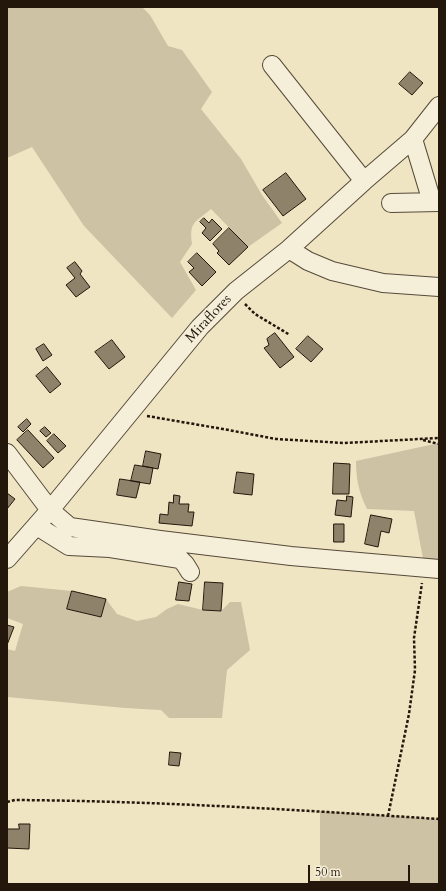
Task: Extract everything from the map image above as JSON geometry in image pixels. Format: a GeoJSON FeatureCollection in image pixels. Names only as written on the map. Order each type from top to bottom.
{"type":"FeatureCollection","features":[{"type":"Feature","properties":{"kind":"street"},"geometry":{"type":"LineString","coordinates":[[272,65],[364,181]]}},
{"type":"Feature","properties":{"kind":"street","name":"Miraflores"},"geometry":{"type":"LineString","coordinates":[[7,559],[37,526],[200,328],[236,291],[289,248],[364,181],[414,139],[439,106]]}},
{"type":"Feature","properties":{"kind":"street"},"geometry":{"type":"LineString","coordinates":[[391,203],[436,202],[414,139]]}},
{"type":"Feature","properties":{"kind":"street"},"geometry":{"type":"LineString","coordinates":[[289,248],[308,261],[332,271],[383,283],[439,287]]}},
{"type":"Feature","properties":{"kind":"street"},"geometry":{"type":"LineString","coordinates":[[7,453],[50,510],[70,527],[160,540],[284,555],[432,569]]}},
{"type":"Feature","properties":{"kind":"street"},"geometry":{"type":"LineString","coordinates":[[37,526],[69,546],[110,548],[180,559],[190,572]]}},
{"type":"Feature","properties":{"kind":"path"},"geometry":{"type":"LineString","coordinates":[[236,291],[241,300],[255,314],[290,335]]}},
{"type":"Feature","properties":{"kind":"path"},"geometry":{"type":"LineString","coordinates":[[129,413],[276,439],[344,444],[439,438]]}},
{"type":"Feature","properties":{"kind":"path"},"geometry":{"type":"LineString","coordinates":[[420,439],[439,444]]}},
{"type":"Feature","properties":{"kind":"path"},"geometry":{"type":"LineString","coordinates":[[388,816],[409,714],[415,670],[414,638],[420,588],[432,569]]}},
{"type":"Feature","properties":{"kind":"path"},"geometry":{"type":"LineString","coordinates":[[7,802],[15,800],[93,800],[439,819]]}},
{"type":"Feature","properties":{"kind":"shaded area"},"geometry":{"type":"Polygon","coordinates":[[[7,7],[142,7],[150,15],[168,46],[182,50],[212,92],[201,109],[241,159],[262,195],[282,223],[248,247],[211,209],[197,220],[191,231],[192,244],[180,262],[196,290],[172,318],[84,226],[32,147],[7,158],[7,7]]]}},
{"type":"Feature","properties":{"kind":"shaded area"},"geometry":{"type":"Polygon","coordinates":[[[439,443],[439,569],[425,569],[414,511],[367,509],[358,486],[356,461],[439,443]]]}},
{"type":"Feature","properties":{"kind":"shaded area"},"geometry":{"type":"Polygon","coordinates":[[[21,586],[72,591],[68,609],[101,617],[106,599],[117,614],[137,621],[156,617],[167,609],[178,604],[203,610],[221,611],[230,602],[241,602],[250,650],[227,670],[222,718],[169,718],[161,710],[7,697],[7,649],[15,651],[23,624],[7,618],[7,592],[21,586]]]}},
{"type":"Feature","properties":{"kind":"shaded area"},"geometry":{"type":"Polygon","coordinates":[[[320,811],[439,819],[439,884],[320,884],[320,811]]]}},
{"type":"Feature","properties":{"kind":"building"},"geometry":{"type":"Polygon","coordinates":[[[410,72],[423,83],[412,95],[399,84],[410,72]]]}},
{"type":"Feature","properties":{"kind":"building"},"geometry":{"type":"Polygon","coordinates":[[[286,173],[306,199],[283,216],[263,190],[286,173]]]}},
{"type":"Feature","properties":{"kind":"building"},"geometry":{"type":"Polygon","coordinates":[[[204,218],[209,223],[212,219],[222,229],[210,241],[202,233],[206,228],[200,222],[204,218]]]}},
{"type":"Feature","properties":{"kind":"building"},"geometry":{"type":"Polygon","coordinates":[[[229,228],[248,247],[229,265],[217,253],[219,251],[213,244],[229,228]]]}},
{"type":"Feature","properties":{"kind":"building"},"geometry":{"type":"Polygon","coordinates":[[[197,253],[216,272],[202,286],[189,272],[194,268],[188,262],[197,253]]]}},
{"type":"Feature","properties":{"kind":"building"},"geometry":{"type":"Polygon","coordinates":[[[75,262],[82,271],[80,274],[90,287],[76,297],[66,285],[75,278],[67,268],[75,262]]]}},
{"type":"Feature","properties":{"kind":"building"},"geometry":{"type":"Polygon","coordinates":[[[275,333],[294,357],[280,368],[264,348],[269,345],[267,339],[275,333]]]}},
{"type":"Feature","properties":{"kind":"building"},"geometry":{"type":"Polygon","coordinates":[[[308,336],[323,349],[311,362],[296,349],[308,336]]]}},
{"type":"Feature","properties":{"kind":"building"},"geometry":{"type":"Polygon","coordinates":[[[112,340],[125,357],[109,369],[95,352],[112,340]]]}},
{"type":"Feature","properties":{"kind":"building"},"geometry":{"type":"Polygon","coordinates":[[[44,344],[52,355],[43,361],[36,349],[44,344]]]}},
{"type":"Feature","properties":{"kind":"building"},"geometry":{"type":"Polygon","coordinates":[[[47,367],[61,384],[50,393],[36,376],[47,367]]]}},
{"type":"Feature","properties":{"kind":"building"},"geometry":{"type":"Polygon","coordinates":[[[27,419],[31,424],[23,432],[18,427],[27,419]]]}},
{"type":"Feature","properties":{"kind":"building"},"geometry":{"type":"Polygon","coordinates":[[[45,427],[51,433],[46,437],[40,431],[45,427]]]}},
{"type":"Feature","properties":{"kind":"building"},"geometry":{"type":"Polygon","coordinates":[[[28,430],[54,458],[43,468],[17,440],[28,430]]]}},
{"type":"Feature","properties":{"kind":"building"},"geometry":{"type":"Polygon","coordinates":[[[54,434],[66,446],[58,453],[47,441],[54,434]]]}},
{"type":"Feature","properties":{"kind":"building"},"geometry":{"type":"Polygon","coordinates":[[[146,451],[161,454],[158,469],[143,466],[146,451]]]}},
{"type":"Feature","properties":{"kind":"building"},"geometry":{"type":"Polygon","coordinates":[[[334,463],[350,464],[349,494],[333,494],[334,463]]]}},
{"type":"Feature","properties":{"kind":"building"},"geometry":{"type":"Polygon","coordinates":[[[135,465],[153,468],[150,484],[131,481],[135,465]]]}},
{"type":"Feature","properties":{"kind":"building"},"geometry":{"type":"Polygon","coordinates":[[[237,472],[254,474],[252,495],[234,493],[237,472]]]}},
{"type":"Feature","properties":{"kind":"building"},"geometry":{"type":"Polygon","coordinates":[[[120,479],[140,482],[136,498],[117,495],[120,479]]]}},
{"type":"Feature","properties":{"kind":"building"},"geometry":{"type":"Polygon","coordinates":[[[7,493],[15,499],[7,509],[7,493]]]}},
{"type":"Feature","properties":{"kind":"building"},"geometry":{"type":"Polygon","coordinates":[[[174,495],[180,496],[179,504],[189,504],[188,512],[194,512],[192,526],[159,523],[160,514],[168,515],[169,502],[173,503],[174,495]]]}},
{"type":"Feature","properties":{"kind":"building"},"geometry":{"type":"Polygon","coordinates":[[[347,496],[353,497],[351,517],[335,515],[337,500],[346,501],[347,496]]]}},
{"type":"Feature","properties":{"kind":"building"},"geometry":{"type":"Polygon","coordinates":[[[371,515],[392,519],[389,533],[381,531],[378,547],[365,544],[371,515]]]}},
{"type":"Feature","properties":{"kind":"building"},"geometry":{"type":"Polygon","coordinates":[[[334,524],[344,524],[344,542],[334,542],[334,524]]]}},
{"type":"Feature","properties":{"kind":"building"},"geometry":{"type":"Polygon","coordinates":[[[179,582],[192,584],[189,601],[176,600],[179,582]]]}},
{"type":"Feature","properties":{"kind":"building"},"geometry":{"type":"Polygon","coordinates":[[[205,582],[223,583],[221,611],[203,610],[205,582]]]}},
{"type":"Feature","properties":{"kind":"building"},"geometry":{"type":"Polygon","coordinates":[[[72,591],[106,599],[101,617],[67,609],[72,591]]]}},
{"type":"Feature","properties":{"kind":"building"},"geometry":{"type":"Polygon","coordinates":[[[7,625],[14,627],[7,645],[7,625]]]}},
{"type":"Feature","properties":{"kind":"building"},"geometry":{"type":"Polygon","coordinates":[[[170,752],[181,753],[179,766],[169,765],[170,752]]]}},
{"type":"Feature","properties":{"kind":"building"},"geometry":{"type":"Polygon","coordinates":[[[19,824],[30,824],[29,849],[7,848],[7,829],[19,829],[19,824]]]}}]}
